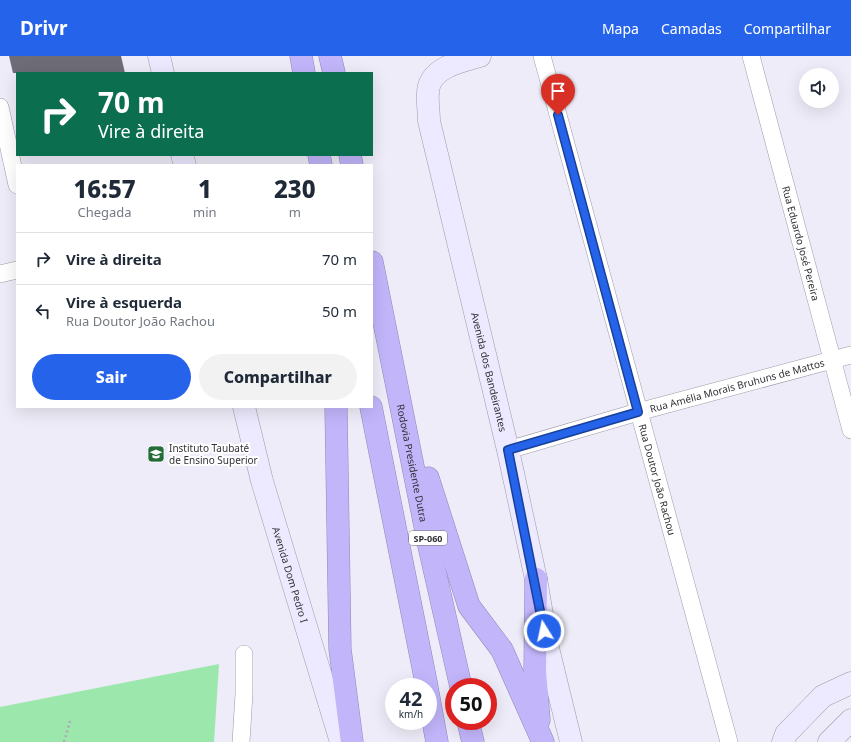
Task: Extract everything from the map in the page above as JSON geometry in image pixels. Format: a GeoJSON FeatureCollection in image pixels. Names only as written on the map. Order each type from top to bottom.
{"type":"FeatureCollection","features":[{"type":"Feature","properties":{"kind":"highway"},"geometry":{"type":"LineString","coordinates":[[301,56],[304,72]]}},
{"type":"Feature","properties":{"kind":"highway"},"geometry":{"type":"LineString","coordinates":[[330,56],[334,72]]}},
{"type":"Feature","properties":{"kind":"highway","name":"Rodovia Presidente Dutra"},"geometry":{"type":"LineString","coordinates":[[373,267],[430,546],[459,678]]}},
{"type":"Feature","properties":{"kind":"highway"},"geometry":{"type":"LineString","coordinates":[[397,387],[469,606],[502,650],[541,738]]}},
{"type":"Feature","properties":{"kind":"highway"},"geometry":{"type":"LineString","coordinates":[[336,408],[340,649],[352,742]]}},
{"type":"Feature","properties":{"kind":"highway","name":"SP-060"},"geometry":{"type":"LineString","coordinates":[[371,408],[425,678]]}},
{"type":"Feature","properties":{"kind":"highway"},"geometry":{"type":"LineString","coordinates":[[536,580],[536,672],[541,738]]}},
{"type":"Feature","properties":{"kind":"highway"},"geometry":{"type":"LineString","coordinates":[[435,730],[437,742]]}},
{"type":"Feature","properties":{"kind":"highway"},"geometry":{"type":"LineString","coordinates":[[470,730],[473,742]]}},
{"type":"Feature","properties":{"kind":"main road"},"geometry":{"type":"LineString","coordinates":[[159,56],[163,72]]}},
{"type":"Feature","properties":{"kind":"main road","name":"Avenida dos Bandeirantes"},"geometry":{"type":"LineString","coordinates":[[480,56],[458,62],[440,71],[429,86],[429,121],[508,450],[536,580],[546,644],[571,742]]}},
{"type":"Feature","properties":{"kind":"main road","name":"Avenida Dom Pedro I"},"geometry":{"type":"LineString","coordinates":[[244,408],[262,481],[341,742]]}},
{"type":"Feature","properties":{"kind":"main road"},"geometry":{"type":"LineString","coordinates":[[783,742],[786,734],[823,696],[851,683]]}},
{"type":"Feature","properties":{"kind":"main road"},"geometry":{"type":"LineString","coordinates":[[830,742],[851,720]]}},
{"type":"Feature","properties":{"kind":"street","name":"Rua Doutor João Rachou"},"geometry":{"type":"LineString","coordinates":[[542,56],[729,742]]}},
{"type":"Feature","properties":{"kind":"street","name":"Rua Eduardo José Pereira"},"geometry":{"type":"LineString","coordinates":[[751,56],[851,430]]}},
{"type":"Feature","properties":{"kind":"street"},"geometry":{"type":"LineString","coordinates":[[0,107],[16,180]]}},
{"type":"Feature","properties":{"kind":"street"},"geometry":{"type":"LineString","coordinates":[[0,274],[16,270]]}},
{"type":"Feature","properties":{"kind":"street","name":"Rua Amélia Morais Bruhuns de Mattos"},"geometry":{"type":"LineString","coordinates":[[508,450],[638,412],[851,356]]}},
{"type":"Feature","properties":{"kind":"street"},"geometry":{"type":"LineString","coordinates":[[241,742],[244,654]]}},
{"type":"Feature","properties":{"kind":"path"},"geometry":{"type":"LineString","coordinates":[[64,742],[70,721]]}},
{"type":"Feature","properties":{"kind":"green space"},"geometry":{"type":"Polygon","coordinates":[[[219,664],[214,742],[0,742],[0,707],[219,664]]]}},
{"type":"Feature","properties":{"kind":"building"},"geometry":{"type":"Polygon","coordinates":[[[9,56],[121,56],[125,72],[16,72],[13,73],[9,56]]]}},
{"type":"Feature","properties":{"kind":"place","name":"Instituto Taubaté de Ensino Superior"},"geometry":{"type":"Point","coordinates":[156,454]}},
{"type":"Feature","properties":{"kind":"route"},"geometry":{"type":"LineString","coordinates":[[544,631],[536,580],[508,450],[638,412],[558,115]]}}]}
